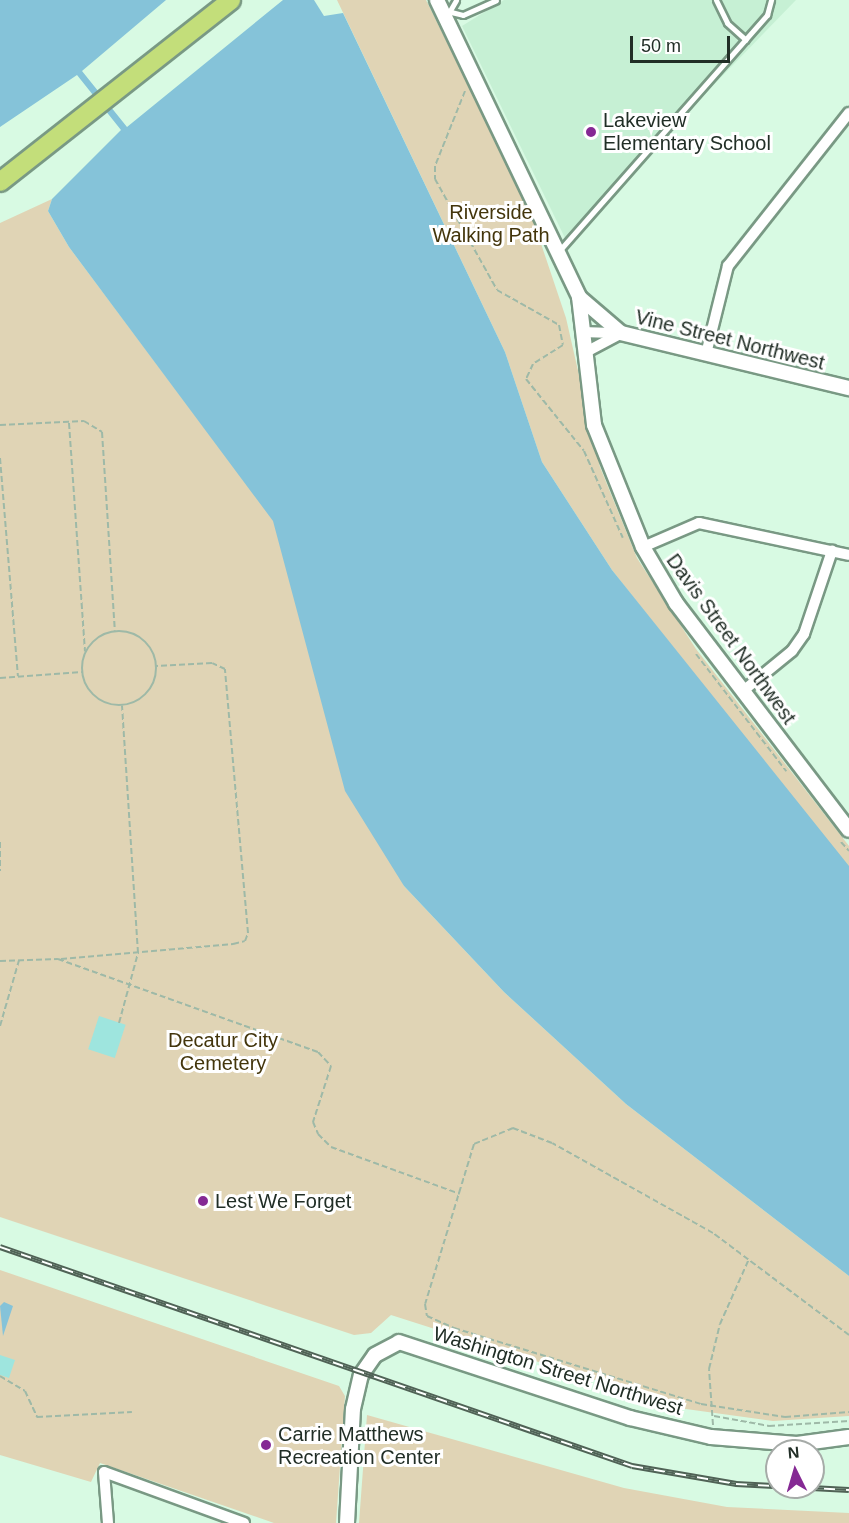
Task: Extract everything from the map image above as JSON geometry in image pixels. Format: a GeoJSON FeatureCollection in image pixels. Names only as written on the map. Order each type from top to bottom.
{"type":"FeatureCollection","features":[{"type":"Feature","properties":{"kind":"highway"},"geometry":{"type":"LineString","coordinates":[[0,182],[104,104],[231,0]]}},
{"type":"Feature","properties":{"kind":"street","name":"Davis Street Northwest"},"geometry":{"type":"LineString","coordinates":[[437,0],[448,14],[579,297],[594,425],[643,548],[676,603],[847,825]]}},
{"type":"Feature","properties":{"kind":"street"},"geometry":{"type":"LineString","coordinates":[[706,354],[728,266],[849,113]]}},
{"type":"Feature","properties":{"kind":"street","name":"Vine Street Northwest"},"geometry":{"type":"LineString","coordinates":[[579,297],[621,333],[849,388]]}},
{"type":"Feature","properties":{"kind":"street"},"geometry":{"type":"LineString","coordinates":[[582,332],[621,333]]}},
{"type":"Feature","properties":{"kind":"street"},"geometry":{"type":"LineString","coordinates":[[586,352],[621,333]]}},
{"type":"Feature","properties":{"kind":"street"},"geometry":{"type":"LineString","coordinates":[[643,548],[699,523],[849,555]]}},
{"type":"Feature","properties":{"kind":"street"},"geometry":{"type":"LineString","coordinates":[[743,691],[792,651],[804,634],[831,551]]}},
{"type":"Feature","properties":{"kind":"street","name":"Washington Street Northwest"},"geometry":{"type":"LineString","coordinates":[[347,1523],[359,1384],[375,1354],[399,1342],[630,1418],[711,1437],[797,1444],[849,1437]]}},
{"type":"Feature","properties":{"kind":"street"},"geometry":{"type":"LineString","coordinates":[[108,1523],[104,1472],[231,1521],[244,1523]]}},
{"type":"Feature","properties":{"kind":"lane"},"geometry":{"type":"LineString","coordinates":[[456,0],[448,14],[463,15],[496,0]]}},
{"type":"Feature","properties":{"kind":"lane"},"geometry":{"type":"LineString","coordinates":[[716,0],[727,23],[746,40]]}},
{"type":"Feature","properties":{"kind":"lane"},"geometry":{"type":"LineString","coordinates":[[559,251],[746,40],[767,15],[771,0]]}},
{"type":"Feature","properties":{"kind":"path"},"geometry":{"type":"LineString","coordinates":[[0,425],[84,421],[102,432],[115,631]]}},
{"type":"Feature","properties":{"kind":"path"},"geometry":{"type":"LineString","coordinates":[[69,423],[85,653],[82,672],[97,699],[122,705],[151,688],[156,666],[143,640],[115,631],[103,634],[85,653]]}},
{"type":"Feature","properties":{"kind":"path"},"geometry":{"type":"LineString","coordinates":[[0,458],[18,676]]}},
{"type":"Feature","properties":{"kind":"path"},"geometry":{"type":"LineString","coordinates":[[0,961],[138,953],[245,941],[248,933],[225,669],[212,663],[156,666]]}},
{"type":"Feature","properties":{"kind":"path"},"geometry":{"type":"LineString","coordinates":[[0,678],[82,672]]}},
{"type":"Feature","properties":{"kind":"path"},"geometry":{"type":"LineString","coordinates":[[119,1023],[132,988],[138,953],[122,705]]}},
{"type":"Feature","properties":{"kind":"path"},"geometry":{"type":"LineString","coordinates":[[0,842],[0,871]]}},
{"type":"Feature","properties":{"kind":"path"},"geometry":{"type":"LineString","coordinates":[[58,959],[132,988],[318,1052],[331,1066],[314,1122],[318,1134],[331,1147],[460,1194]]}},
{"type":"Feature","properties":{"kind":"path"},"geometry":{"type":"LineString","coordinates":[[0,1026],[19,960]]}},
{"type":"Feature","properties":{"kind":"path"},"geometry":{"type":"LineString","coordinates":[[849,1335],[750,1259],[633,1186],[513,1128],[474,1144],[425,1304],[427,1316],[598,1376],[711,1406],[784,1417],[849,1412]]}},
{"type":"Feature","properties":{"kind":"path"},"geometry":{"type":"LineString","coordinates":[[711,1437],[714,1416],[711,1406],[709,1369],[720,1324],[750,1259]]}},
{"type":"Feature","properties":{"kind":"path"},"geometry":{"type":"LineString","coordinates":[[0,1376],[25,1391],[37,1417],[132,1412]]}},
{"type":"Feature","properties":{"kind":"path"},"geometry":{"type":"LineString","coordinates":[[714,1416],[769,1426],[849,1420]]}},
{"type":"Feature","properties":{"kind":"shaded area","name":"Lakeview Elementary School"},"geometry":{"type":"Polygon","coordinates":[[[504,0],[796,0],[565,238],[462,26],[504,0]]]}},
{"type":"Feature","properties":{"kind":"green space","name":"Riverside Walking Path"},"geometry":{"type":"Polygon","coordinates":[[[337,0],[426,0],[528,205],[566,318],[600,467],[637,558],[696,649],[849,846],[849,872],[612,570],[542,462],[505,352],[337,0]]]}},
{"type":"Feature","properties":{"kind":"green space","name":"Decatur City Cemetery"},"geometry":{"type":"Polygon","coordinates":[[[52,199],[48,211],[69,247],[274,521],[310,647],[404,886],[504,992],[626,1104],[849,1276],[849,1416],[773,1421],[686,1409],[391,1315],[371,1333],[354,1335],[0,1217],[0,223],[52,199]]]}},
{"type":"Feature","properties":{"kind":"green space"},"geometry":{"type":"Polygon","coordinates":[[[0,1270],[339,1386],[345,1396],[336,1523],[274,1523],[100,1463],[91,1482],[0,1455],[0,1270]]]}},
{"type":"Feature","properties":{"kind":"green space"},"geometry":{"type":"Polygon","coordinates":[[[367,1415],[624,1488],[727,1507],[849,1513],[849,1523],[359,1523],[367,1415]]]}},
{"type":"Feature","properties":{"kind":"water"},"geometry":{"type":"Polygon","coordinates":[[[0,0],[166,0],[82,71],[127,127],[283,0],[314,0],[324,16],[343,13],[505,352],[542,462],[612,570],[849,866],[849,1276],[626,1104],[504,992],[404,886],[345,791],[273,521],[69,247],[48,211],[52,199],[121,130],[77,75],[0,127],[0,0]]]}},
{"type":"Feature","properties":{"kind":"water"},"geometry":{"type":"Polygon","coordinates":[[[4,1302],[13,1306],[3,1336],[0,1306],[4,1302]]]}},
{"type":"Feature","properties":{"kind":"building"},"geometry":{"type":"Polygon","coordinates":[[[99,1016],[126,1025],[115,1058],[88,1049],[99,1016]]]}},
{"type":"Feature","properties":{"kind":"building"},"geometry":{"type":"Polygon","coordinates":[[[0,1355],[15,1360],[9,1378],[0,1375],[0,1355]]]}},
{"type":"Feature","properties":{"kind":"railway"},"geometry":{"type":"LineString","coordinates":[[0,1247],[632,1466],[736,1484],[849,1490]]}},
{"type":"Feature","properties":{"kind":"place","name":"Lakeview Elementary School"},"geometry":{"type":"Point","coordinates":[591,132]}},
{"type":"Feature","properties":{"kind":"place","name":"Lest We Forget"},"geometry":{"type":"Point","coordinates":[203,1201]}},
{"type":"Feature","properties":{"kind":"place","name":"Carrie Matthews Recreation Center"},"geometry":{"type":"Point","coordinates":[266,1445]}}]}
